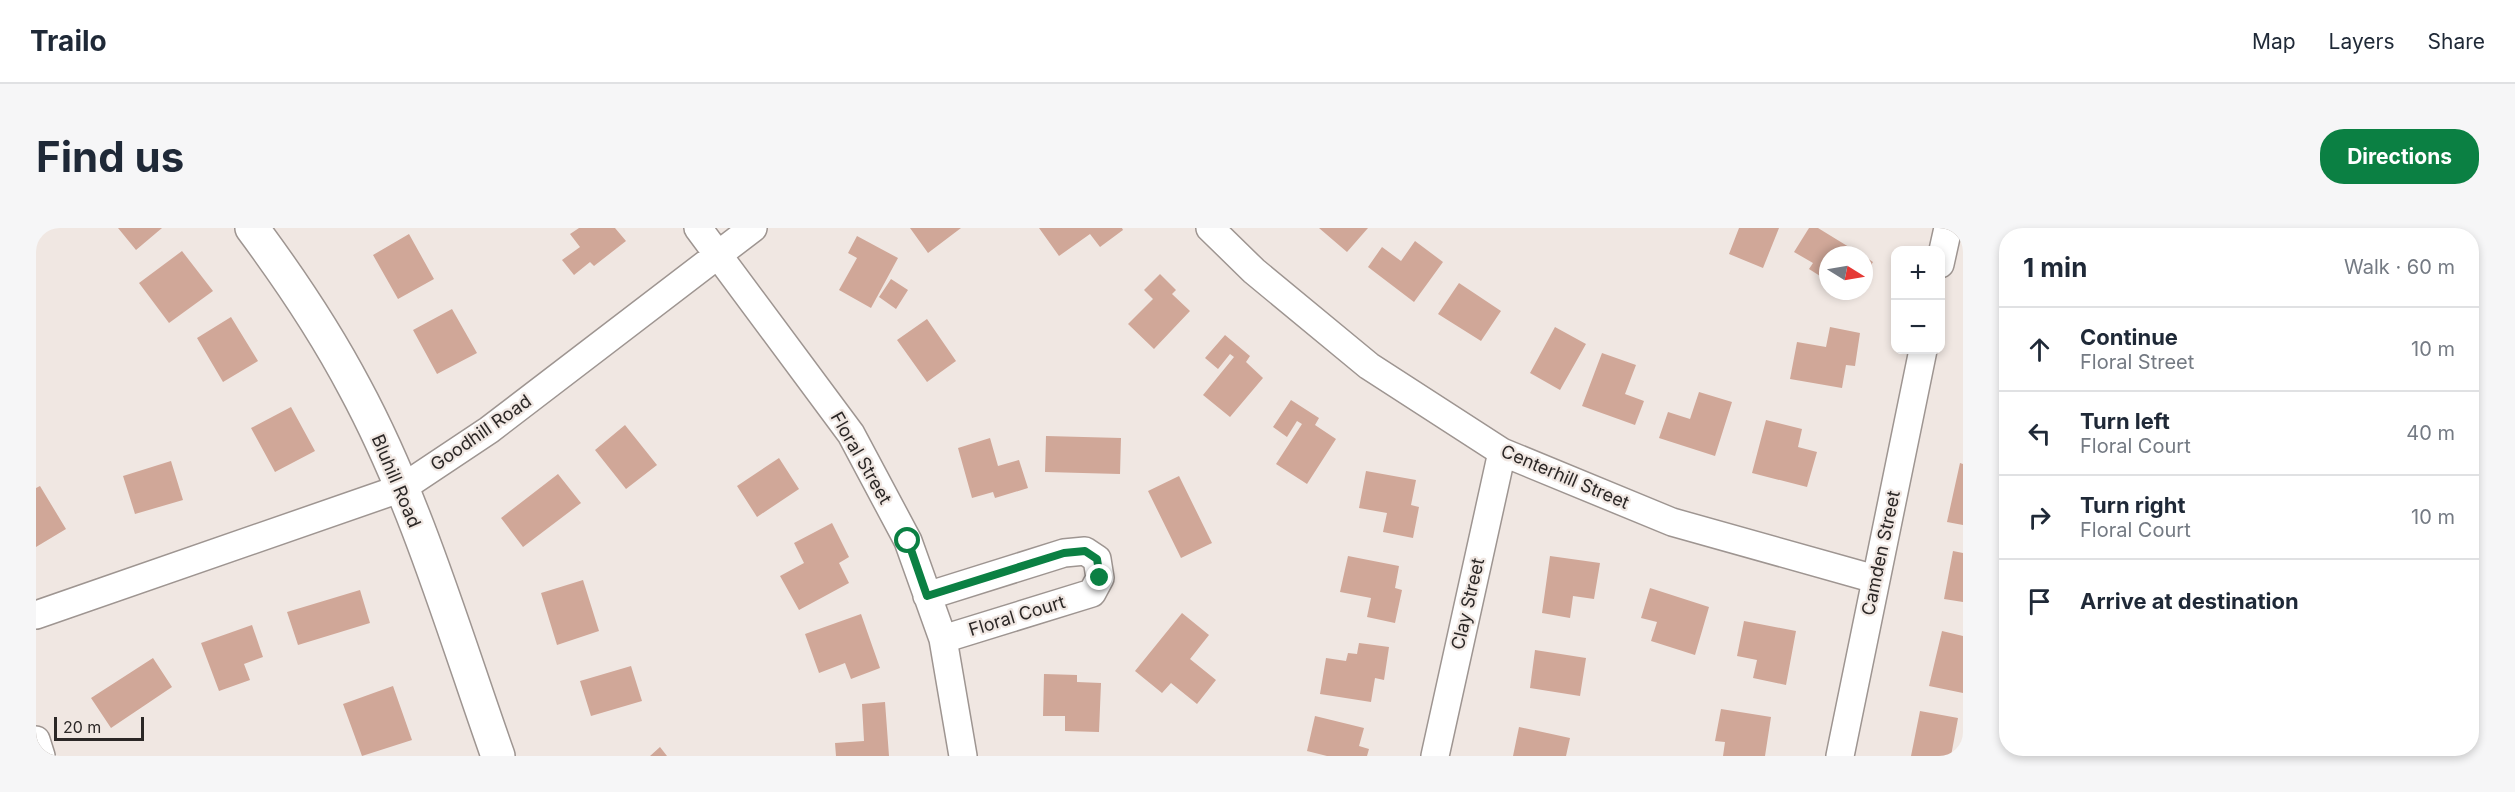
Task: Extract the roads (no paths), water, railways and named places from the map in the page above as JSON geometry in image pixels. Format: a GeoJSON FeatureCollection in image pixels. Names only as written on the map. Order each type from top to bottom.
{"type":"FeatureCollection","features":[{"type":"Feature","properties":{"kind":"street","name":"Bluhill Road"},"geometry":{"type":"LineString","coordinates":[[252,228],[301,294],[351,380],[402,488],[498,756]]}},
{"type":"Feature","properties":{"kind":"street","name":"Floral Street"},"geometry":{"type":"LineString","coordinates":[[698,228],[851,434],[908,541],[943,639],[963,756]]}},
{"type":"Feature","properties":{"kind":"street","name":"Goodhill Road"},"geometry":{"type":"LineString","coordinates":[[36,615],[402,488],[489,430],[753,228]]}},
{"type":"Feature","properties":{"kind":"street","name":"Centerhill Street"},"geometry":{"type":"LineString","coordinates":[[1210,228],[1254,271],[1368,366],[1502,452],[1672,522],[1875,579]]}},
{"type":"Feature","properties":{"kind":"street"},"geometry":{"type":"LineString","coordinates":[[1944,246],[1948,228]]}},
{"type":"Feature","properties":{"kind":"street","name":"Camden Street"},"geometry":{"type":"LineString","coordinates":[[1840,756],[1922,354]]}},
{"type":"Feature","properties":{"kind":"street","name":"Clay Street"},"geometry":{"type":"LineString","coordinates":[[1435,756],[1502,452]]}},
{"type":"Feature","properties":{"kind":"street","name":"Floral Court"},"geometry":{"type":"LineString","coordinates":[[927,596],[1064,553],[1085,551],[1097,559],[1100,578],[1092,592],[943,639]]}},
{"type":"Feature","properties":{"kind":"street"},"geometry":{"type":"LineString","coordinates":[[36,740],[41,756]]}}]}
